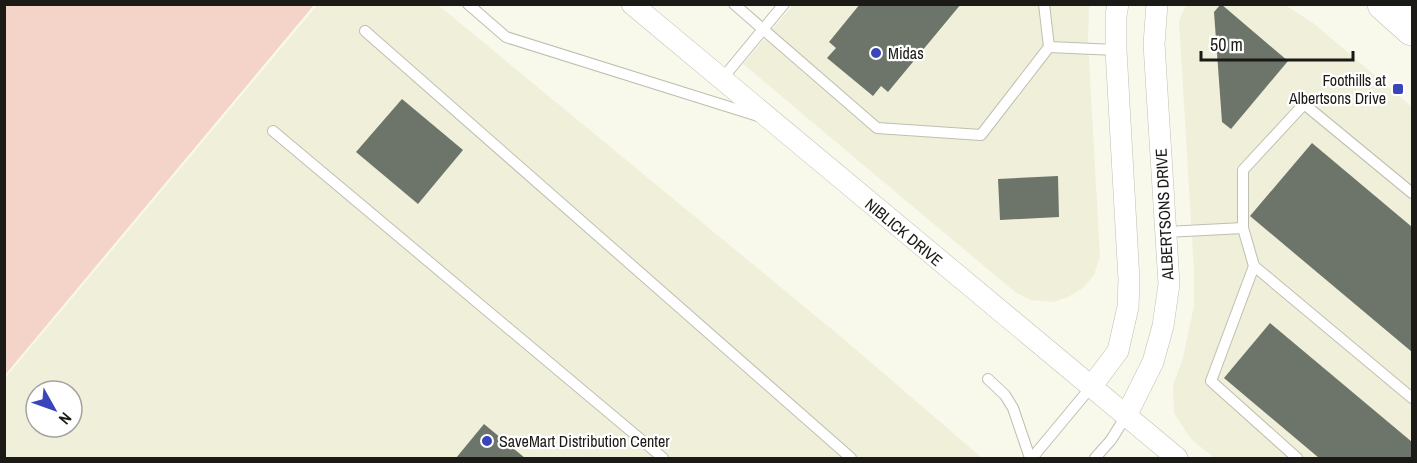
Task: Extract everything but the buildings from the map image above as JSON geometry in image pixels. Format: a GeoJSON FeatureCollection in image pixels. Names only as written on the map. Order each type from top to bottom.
{"type":"FeatureCollection","features":[{"type":"Feature","properties":{"kind":"main road"},"geometry":{"type":"LineString","coordinates":[[1384,4],[1413,29]]}},
{"type":"Feature","properties":{"kind":"street","name":"NIBLICK DRIVE"},"geometry":{"type":"LineString","coordinates":[[632,4],[1177,459]]}},
{"type":"Feature","properties":{"kind":"street"},"geometry":{"type":"LineString","coordinates":[[1092,387],[1118,351],[1128,307],[1129,280],[1116,50],[1118,4]]}},
{"type":"Feature","properties":{"kind":"street","name":"ALBERTSONS DRIVE"},"geometry":{"type":"LineString","coordinates":[[1126,416],[1153,362],[1163,326],[1169,284],[1154,44],[1157,4]]}},
{"type":"Feature","properties":{"kind":"lane"},"geometry":{"type":"LineString","coordinates":[[468,4],[506,37],[770,120]]}},
{"type":"Feature","properties":{"kind":"lane"},"geometry":{"type":"LineString","coordinates":[[734,4],[877,128],[981,135],[1049,47],[1044,4]]}},
{"type":"Feature","properties":{"kind":"lane"},"geometry":{"type":"LineString","coordinates":[[722,79],[784,4]]}},
{"type":"Feature","properties":{"kind":"lane"},"geometry":{"type":"LineString","coordinates":[[365,31],[851,459]]}},
{"type":"Feature","properties":{"kind":"lane"},"geometry":{"type":"LineString","coordinates":[[1049,47],[1116,50]]}},
{"type":"Feature","properties":{"kind":"lane"},"geometry":{"type":"LineString","coordinates":[[1413,193],[1304,104],[1243,170],[1243,228],[1254,266],[1413,398]]}},
{"type":"Feature","properties":{"kind":"lane"},"geometry":{"type":"LineString","coordinates":[[273,131],[663,459]]}},
{"type":"Feature","properties":{"kind":"lane"},"geometry":{"type":"LineString","coordinates":[[1166,232],[1243,228]]}},
{"type":"Feature","properties":{"kind":"lane"},"geometry":{"type":"LineString","coordinates":[[1254,266],[1211,381],[1297,459]]}},
{"type":"Feature","properties":{"kind":"lane"},"geometry":{"type":"LineString","coordinates":[[988,379],[1005,395],[1013,408],[1031,459]]}},
{"type":"Feature","properties":{"kind":"lane"},"geometry":{"type":"LineString","coordinates":[[1031,459],[1092,387]]}},
{"type":"Feature","properties":{"kind":"lane"},"geometry":{"type":"LineString","coordinates":[[1095,459],[1111,440],[1126,416]]}},
{"type":"Feature","properties":{"kind":"shaded area"},"geometry":{"type":"Polygon","coordinates":[[[318,4],[438,5],[846,341],[982,458],[5,458],[5,378],[318,4]]]}},
{"type":"Feature","properties":{"kind":"shaded area"},"geometry":{"type":"Polygon","coordinates":[[[4,5],[314,5],[5,375],[4,5]]]}},
{"type":"Feature","properties":{"kind":"shaded area"},"geometry":{"type":"Polygon","coordinates":[[[793,5],[1089,5],[1088,41],[1100,257],[1094,275],[1083,288],[1068,297],[1053,302],[1031,300],[1015,292],[743,64],[793,5]]]}},
{"type":"Feature","properties":{"kind":"shaded area"},"geometry":{"type":"Polygon","coordinates":[[[1186,5],[1285,5],[1313,23],[1412,107],[1412,458],[1214,458],[1191,439],[1174,413],[1173,385],[1183,358],[1194,306],[1194,271],[1179,21],[1186,5]]]}},
{"type":"Feature","properties":{"kind":"place","name":"Midas"},"geometry":{"type":"Point","coordinates":[876,53]}},
{"type":"Feature","properties":{"kind":"place","name":"Foothills at Albertsons Drive"},"geometry":{"type":"Point","coordinates":[1398,89]}},
{"type":"Feature","properties":{"kind":"place","name":"SaveMart Distribution Center"},"geometry":{"type":"Point","coordinates":[487,441]}}]}
